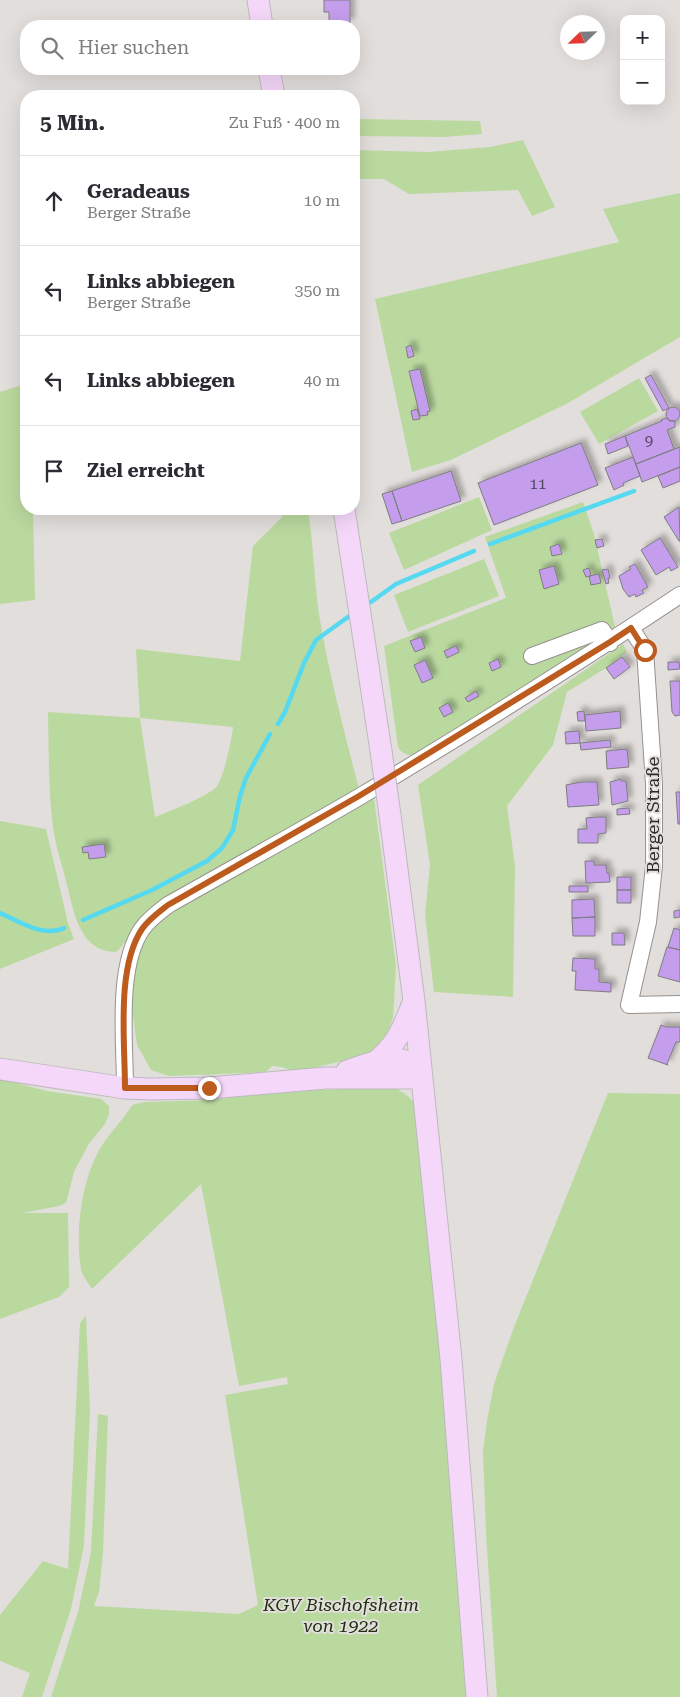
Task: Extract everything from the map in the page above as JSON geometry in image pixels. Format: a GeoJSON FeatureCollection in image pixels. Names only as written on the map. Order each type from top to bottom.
{"type":"FeatureCollection","features":[{"type":"Feature","properties":{"kind":"main road"},"geometry":{"type":"LineString","coordinates":[[258,0],[261,20]]}},
{"type":"Feature","properties":{"kind":"main road"},"geometry":{"type":"LineString","coordinates":[[270,75],[273,90]]}},
{"type":"Feature","properties":{"kind":"main road"},"geometry":{"type":"LineString","coordinates":[[345,515],[381,751],[414,1001],[451,1359],[476,1697]]}},
{"type":"Feature","properties":{"kind":"main road"},"geometry":{"type":"LineString","coordinates":[[374,1063],[397,1040],[414,1001]]}},
{"type":"Feature","properties":{"kind":"main road"},"geometry":{"type":"LineString","coordinates":[[326,1078],[374,1063],[402,1059],[410,1063],[422,1078]]}},
{"type":"Feature","properties":{"kind":"main road"},"geometry":{"type":"LineString","coordinates":[[0,1069],[125,1088],[209,1088],[326,1078],[422,1078]]}},
{"type":"Feature","properties":{"kind":"street"},"geometry":{"type":"LineString","coordinates":[[125,1088],[124,994],[127,968],[136,939],[146,924],[157,913],[368,791],[610,642],[680,595]]}},
{"type":"Feature","properties":{"kind":"street","name":"Berger Straße"},"geometry":{"type":"LineString","coordinates":[[631,628],[645,650],[654,784],[654,866],[648,922],[629,1005],[680,1004]]}},
{"type":"Feature","properties":{"kind":"street"},"geometry":{"type":"LineString","coordinates":[[532,656],[602,630],[610,642]]}},
{"type":"Feature","properties":{"kind":"green space"},"geometry":{"type":"Polygon","coordinates":[[[360,119],[480,121],[482,134],[444,137],[360,136],[360,119]]]}},
{"type":"Feature","properties":{"kind":"green space"},"geometry":{"type":"Polygon","coordinates":[[[523,140],[555,207],[532,216],[518,190],[409,194],[384,179],[360,179],[360,150],[429,152],[490,147],[523,140]]]}},
{"type":"Feature","properties":{"kind":"green space"},"geometry":{"type":"Polygon","coordinates":[[[680,193],[680,337],[568,403],[451,460],[412,472],[375,299],[619,242],[603,209],[680,193]]]}},
{"type":"Feature","properties":{"kind":"green space"},"geometry":{"type":"Polygon","coordinates":[[[639,378],[658,411],[599,444],[580,412],[639,378]]]}},
{"type":"Feature","properties":{"kind":"green space"},"geometry":{"type":"Polygon","coordinates":[[[20,386],[20,515],[33,515],[35,600],[0,604],[0,392],[20,386]]]}},
{"type":"Feature","properties":{"kind":"green space"},"geometry":{"type":"Polygon","coordinates":[[[479,497],[492,530],[404,570],[389,533],[479,497]]]}},
{"type":"Feature","properties":{"kind":"green space"},"geometry":{"type":"Polygon","coordinates":[[[583,502],[594,534],[615,627],[423,753],[412,755],[403,753],[398,747],[384,646],[506,598],[485,537],[583,502]]]}},
{"type":"Feature","properties":{"kind":"green space"},"geometry":{"type":"Polygon","coordinates":[[[282,515],[309,515],[321,626],[343,728],[359,789],[163,899],[141,917],[124,944],[116,952],[104,950],[94,945],[87,938],[76,919],[57,847],[51,804],[48,712],[140,718],[136,649],[240,661],[253,546],[282,517],[282,515]],[[140,718],[155,817],[198,798],[217,786],[225,766],[233,727],[140,718]]]}},
{"type":"Feature","properties":{"kind":"green space"},"geometry":{"type":"Polygon","coordinates":[[[484,559],[499,596],[408,632],[394,595],[484,559]]]}},
{"type":"Feature","properties":{"kind":"green space"},"geometry":{"type":"Polygon","coordinates":[[[623,644],[627,652],[606,668],[567,692],[553,745],[507,806],[515,866],[513,997],[434,992],[425,915],[430,865],[418,785],[623,644]]]}},
{"type":"Feature","properties":{"kind":"green space"},"geometry":{"type":"Polygon","coordinates":[[[374,798],[396,966],[393,1018],[388,1032],[379,1044],[371,1052],[360,1057],[295,1072],[282,1067],[272,1066],[266,1072],[169,1076],[151,1070],[137,1045],[130,995],[132,978],[142,942],[153,927],[201,894],[374,798]]]}},
{"type":"Feature","properties":{"kind":"green space"},"geometry":{"type":"Polygon","coordinates":[[[0,821],[46,829],[68,923],[74,939],[0,969],[0,821]]]}},
{"type":"Feature","properties":{"kind":"green space"},"geometry":{"type":"Polygon","coordinates":[[[0,1079],[47,1091],[101,1099],[109,1106],[109,1114],[105,1124],[88,1145],[74,1172],[66,1203],[23,1213],[68,1213],[69,1287],[59,1297],[0,1319],[0,1079]]]}},
{"type":"Feature","properties":{"kind":"green space","name":"KGV Bischofsheim von 1922"},"geometry":{"type":"Polygon","coordinates":[[[393,1087],[410,1098],[419,1116],[458,1560],[467,1697],[51,1697],[78,1612],[91,1552],[98,1414],[108,1416],[103,1553],[99,1592],[94,1606],[239,1614],[258,1605],[225,1395],[288,1384],[287,1377],[239,1386],[201,1184],[92,1289],[81,1269],[79,1225],[87,1179],[98,1152],[132,1105],[145,1102],[213,1100],[273,1092],[393,1087]]]}},
{"type":"Feature","properties":{"kind":"green space"},"geometry":{"type":"Polygon","coordinates":[[[608,1093],[680,1094],[680,1697],[497,1697],[486,1534],[483,1451],[487,1421],[494,1384],[514,1327],[608,1093]]]}},
{"type":"Feature","properties":{"kind":"green space"},"geometry":{"type":"Polygon","coordinates":[[[86,1315],[90,1411],[84,1545],[71,1609],[42,1697],[22,1697],[30,1673],[0,1661],[0,1615],[43,1561],[68,1569],[80,1323],[86,1315]]]}},
{"type":"Feature","properties":{"kind":"building"},"geometry":{"type":"Polygon","coordinates":[[[324,0],[350,0],[350,20],[329,20],[329,12],[324,12],[324,0]]]}},
{"type":"Feature","properties":{"kind":"building"},"geometry":{"type":"Polygon","coordinates":[[[411,345],[414,356],[408,358],[406,347],[411,345]]]}},
{"type":"Feature","properties":{"kind":"building"},"geometry":{"type":"Polygon","coordinates":[[[420,369],[430,411],[427,412],[428,415],[420,416],[409,371],[420,369]]]}},
{"type":"Feature","properties":{"kind":"building"},"geometry":{"type":"Polygon","coordinates":[[[651,375],[669,408],[663,411],[645,378],[651,375]]]}},
{"type":"Feature","properties":{"kind":"building"},"geometry":{"type":"Polygon","coordinates":[[[670,407],[676,407],[680,414],[676,421],[670,421],[666,417],[666,411],[670,407]]]}},
{"type":"Feature","properties":{"kind":"building"},"geometry":{"type":"Polygon","coordinates":[[[417,409],[420,419],[413,420],[411,411],[417,409]]]}},
{"type":"Feature","properties":{"kind":"building"},"geometry":{"type":"Polygon","coordinates":[[[666,418],[670,421],[675,421],[675,427],[667,430],[674,449],[636,464],[625,436],[666,418]]]}},
{"type":"Feature","properties":{"kind":"building"},"geometry":{"type":"Polygon","coordinates":[[[625,436],[628,446],[608,454],[605,444],[625,436]]]}},
{"type":"Feature","properties":{"kind":"building"},"geometry":{"type":"Polygon","coordinates":[[[581,443],[598,485],[494,525],[478,483],[581,443]]]}},
{"type":"Feature","properties":{"kind":"building"},"geometry":{"type":"Polygon","coordinates":[[[680,447],[680,467],[642,482],[636,464],[680,447]]]}},
{"type":"Feature","properties":{"kind":"building"},"geometry":{"type":"Polygon","coordinates":[[[633,457],[640,476],[623,483],[624,485],[614,490],[605,468],[633,457]]]}},
{"type":"Feature","properties":{"kind":"building"},"geometry":{"type":"Polygon","coordinates":[[[680,467],[680,481],[663,488],[658,476],[680,467]]]}},
{"type":"Feature","properties":{"kind":"building"},"geometry":{"type":"Polygon","coordinates":[[[451,471],[461,501],[402,521],[392,491],[451,471]]]}},
{"type":"Feature","properties":{"kind":"building"},"geometry":{"type":"Polygon","coordinates":[[[392,491],[402,521],[392,524],[382,494],[392,491]]]}},
{"type":"Feature","properties":{"kind":"building"},"geometry":{"type":"Polygon","coordinates":[[[679,507],[680,541],[664,517],[679,507]]]}},
{"type":"Feature","properties":{"kind":"building"},"geometry":{"type":"Polygon","coordinates":[[[660,538],[678,567],[671,571],[669,567],[656,575],[641,550],[660,538]]]}},
{"type":"Feature","properties":{"kind":"building"},"geometry":{"type":"Polygon","coordinates":[[[602,539],[604,546],[597,548],[595,540],[602,539]]]}},
{"type":"Feature","properties":{"kind":"building"},"geometry":{"type":"Polygon","coordinates":[[[559,544],[562,554],[552,556],[550,547],[559,544]]]}},
{"type":"Feature","properties":{"kind":"building"},"geometry":{"type":"Polygon","coordinates":[[[635,564],[648,587],[642,590],[644,593],[636,597],[635,594],[629,597],[623,589],[619,576],[631,569],[629,567],[635,564]]]}},
{"type":"Feature","properties":{"kind":"building"},"geometry":{"type":"Polygon","coordinates":[[[554,566],[559,584],[544,589],[539,570],[554,566]]]}},
{"type":"Feature","properties":{"kind":"building"},"geometry":{"type":"Polygon","coordinates":[[[589,568],[591,576],[586,577],[583,570],[589,568]]]}},
{"type":"Feature","properties":{"kind":"building"},"geometry":{"type":"Polygon","coordinates":[[[608,569],[610,578],[608,578],[609,583],[606,584],[602,570],[608,569]]]}},
{"type":"Feature","properties":{"kind":"building"},"geometry":{"type":"Polygon","coordinates":[[[599,574],[601,583],[591,585],[589,576],[599,574]]]}},
{"type":"Feature","properties":{"kind":"building"},"geometry":{"type":"Polygon","coordinates":[[[421,637],[425,648],[415,652],[410,641],[421,637]]]}},
{"type":"Feature","properties":{"kind":"building"},"geometry":{"type":"Polygon","coordinates":[[[456,646],[459,652],[447,658],[444,651],[456,646]]]}},
{"type":"Feature","properties":{"kind":"building"},"geometry":{"type":"Polygon","coordinates":[[[622,657],[630,667],[614,679],[606,668],[622,657]]]}},
{"type":"Feature","properties":{"kind":"building"},"geometry":{"type":"Polygon","coordinates":[[[498,659],[501,667],[492,671],[489,663],[498,659]]]}},
{"type":"Feature","properties":{"kind":"building"},"geometry":{"type":"Polygon","coordinates":[[[425,660],[433,678],[422,683],[414,665],[425,660]]]}},
{"type":"Feature","properties":{"kind":"building"},"geometry":{"type":"Polygon","coordinates":[[[668,662],[679,662],[680,669],[668,670],[668,662]]]}},
{"type":"Feature","properties":{"kind":"building"},"geometry":{"type":"Polygon","coordinates":[[[670,681],[680,681],[680,715],[675,716],[672,712],[670,681]]]}},
{"type":"Feature","properties":{"kind":"building"},"geometry":{"type":"Polygon","coordinates":[[[476,691],[479,696],[468,702],[465,698],[476,691]]]}},
{"type":"Feature","properties":{"kind":"building"},"geometry":{"type":"Polygon","coordinates":[[[448,703],[453,712],[444,717],[439,708],[448,703]]]}},
{"type":"Feature","properties":{"kind":"building"},"geometry":{"type":"Polygon","coordinates":[[[584,711],[585,721],[578,721],[577,712],[584,711]]]}},
{"type":"Feature","properties":{"kind":"building"},"geometry":{"type":"Polygon","coordinates":[[[620,711],[621,728],[586,731],[585,715],[620,711]]]}},
{"type":"Feature","properties":{"kind":"building"},"geometry":{"type":"Polygon","coordinates":[[[579,731],[580,743],[566,744],[565,732],[579,731]]]}},
{"type":"Feature","properties":{"kind":"building"},"geometry":{"type":"Polygon","coordinates":[[[610,740],[611,747],[581,750],[580,743],[610,740]]]}},
{"type":"Feature","properties":{"kind":"building"},"geometry":{"type":"Polygon","coordinates":[[[627,749],[629,767],[607,769],[606,751],[627,749]]]}},
{"type":"Feature","properties":{"kind":"building"},"geometry":{"type":"Polygon","coordinates":[[[621,779],[621,781],[626,781],[628,801],[612,805],[610,782],[621,779]]]}},
{"type":"Feature","properties":{"kind":"building"},"geometry":{"type":"Polygon","coordinates":[[[581,782],[597,782],[599,805],[568,807],[566,785],[581,782]]]}},
{"type":"Feature","properties":{"kind":"building"},"geometry":{"type":"Polygon","coordinates":[[[676,792],[680,792],[680,824],[678,824],[676,792]]]}},
{"type":"Feature","properties":{"kind":"building"},"geometry":{"type":"Polygon","coordinates":[[[629,808],[630,814],[617,815],[617,809],[629,808]]]}},
{"type":"Feature","properties":{"kind":"building"},"geometry":{"type":"Polygon","coordinates":[[[606,817],[606,833],[598,834],[598,843],[578,843],[578,829],[587,829],[586,818],[606,817]]]}},
{"type":"Feature","properties":{"kind":"building"},"geometry":{"type":"Polygon","coordinates":[[[104,844],[106,857],[89,859],[88,852],[83,853],[82,847],[104,844]]]}},
{"type":"Feature","properties":{"kind":"building"},"geometry":{"type":"Polygon","coordinates":[[[585,861],[594,861],[594,865],[606,865],[610,882],[586,883],[585,861]]]}},
{"type":"Feature","properties":{"kind":"building"},"geometry":{"type":"Polygon","coordinates":[[[617,877],[631,877],[631,890],[617,890],[617,877]]]}},
{"type":"Feature","properties":{"kind":"building"},"geometry":{"type":"Polygon","coordinates":[[[569,886],[588,886],[588,892],[569,892],[569,886]]]}},
{"type":"Feature","properties":{"kind":"building"},"geometry":{"type":"Polygon","coordinates":[[[617,890],[631,890],[631,903],[617,903],[617,890]]]}},
{"type":"Feature","properties":{"kind":"building"},"geometry":{"type":"Polygon","coordinates":[[[594,899],[595,917],[572,918],[572,900],[594,899]]]}},
{"type":"Feature","properties":{"kind":"building"},"geometry":{"type":"Polygon","coordinates":[[[680,910],[680,917],[674,918],[674,911],[680,910]]]}},
{"type":"Feature","properties":{"kind":"building"},"geometry":{"type":"Polygon","coordinates":[[[595,917],[595,936],[573,936],[572,918],[595,917]]]}},
{"type":"Feature","properties":{"kind":"building"},"geometry":{"type":"Polygon","coordinates":[[[674,928],[680,930],[680,950],[668,947],[674,928]]]}},
{"type":"Feature","properties":{"kind":"building"},"geometry":{"type":"Polygon","coordinates":[[[612,933],[624,933],[625,945],[612,945],[612,933]]]}},
{"type":"Feature","properties":{"kind":"building"},"geometry":{"type":"Polygon","coordinates":[[[667,947],[680,950],[680,982],[658,976],[667,947]]]}},
{"type":"Feature","properties":{"kind":"building"},"geometry":{"type":"Polygon","coordinates":[[[573,958],[595,959],[595,969],[599,969],[599,982],[611,983],[611,992],[575,990],[576,971],[572,971],[573,958]]]}},
{"type":"Feature","properties":{"kind":"building"},"geometry":{"type":"Polygon","coordinates":[[[661,1025],[680,1027],[680,1042],[676,1042],[668,1065],[648,1058],[661,1025]]]}},
{"type":"Feature","properties":{"kind":"waterway"},"geometry":{"type":"LineString","coordinates":[[490,544],[634,491]]}},
{"type":"Feature","properties":{"kind":"waterway"},"geometry":{"type":"LineString","coordinates":[[371,602],[396,584],[474,551]]}},
{"type":"Feature","properties":{"kind":"waterway"},"geometry":{"type":"LineString","coordinates":[[278,724],[316,640],[348,617]]}},
{"type":"Feature","properties":{"kind":"waterway"},"geometry":{"type":"LineString","coordinates":[[83,920],[152,890],[207,861],[222,848],[233,830],[246,778],[270,734]]}},
{"type":"Feature","properties":{"kind":"waterway"},"geometry":{"type":"LineString","coordinates":[[0,913],[40,930],[56,931],[64,928]]}},
{"type":"Feature","properties":{"kind":"route"},"geometry":{"type":"LineString","coordinates":[[209,1088],[125,1088],[125,979],[136,939],[146,924],[168,905],[359,796],[631,628],[645,650]]}}]}
